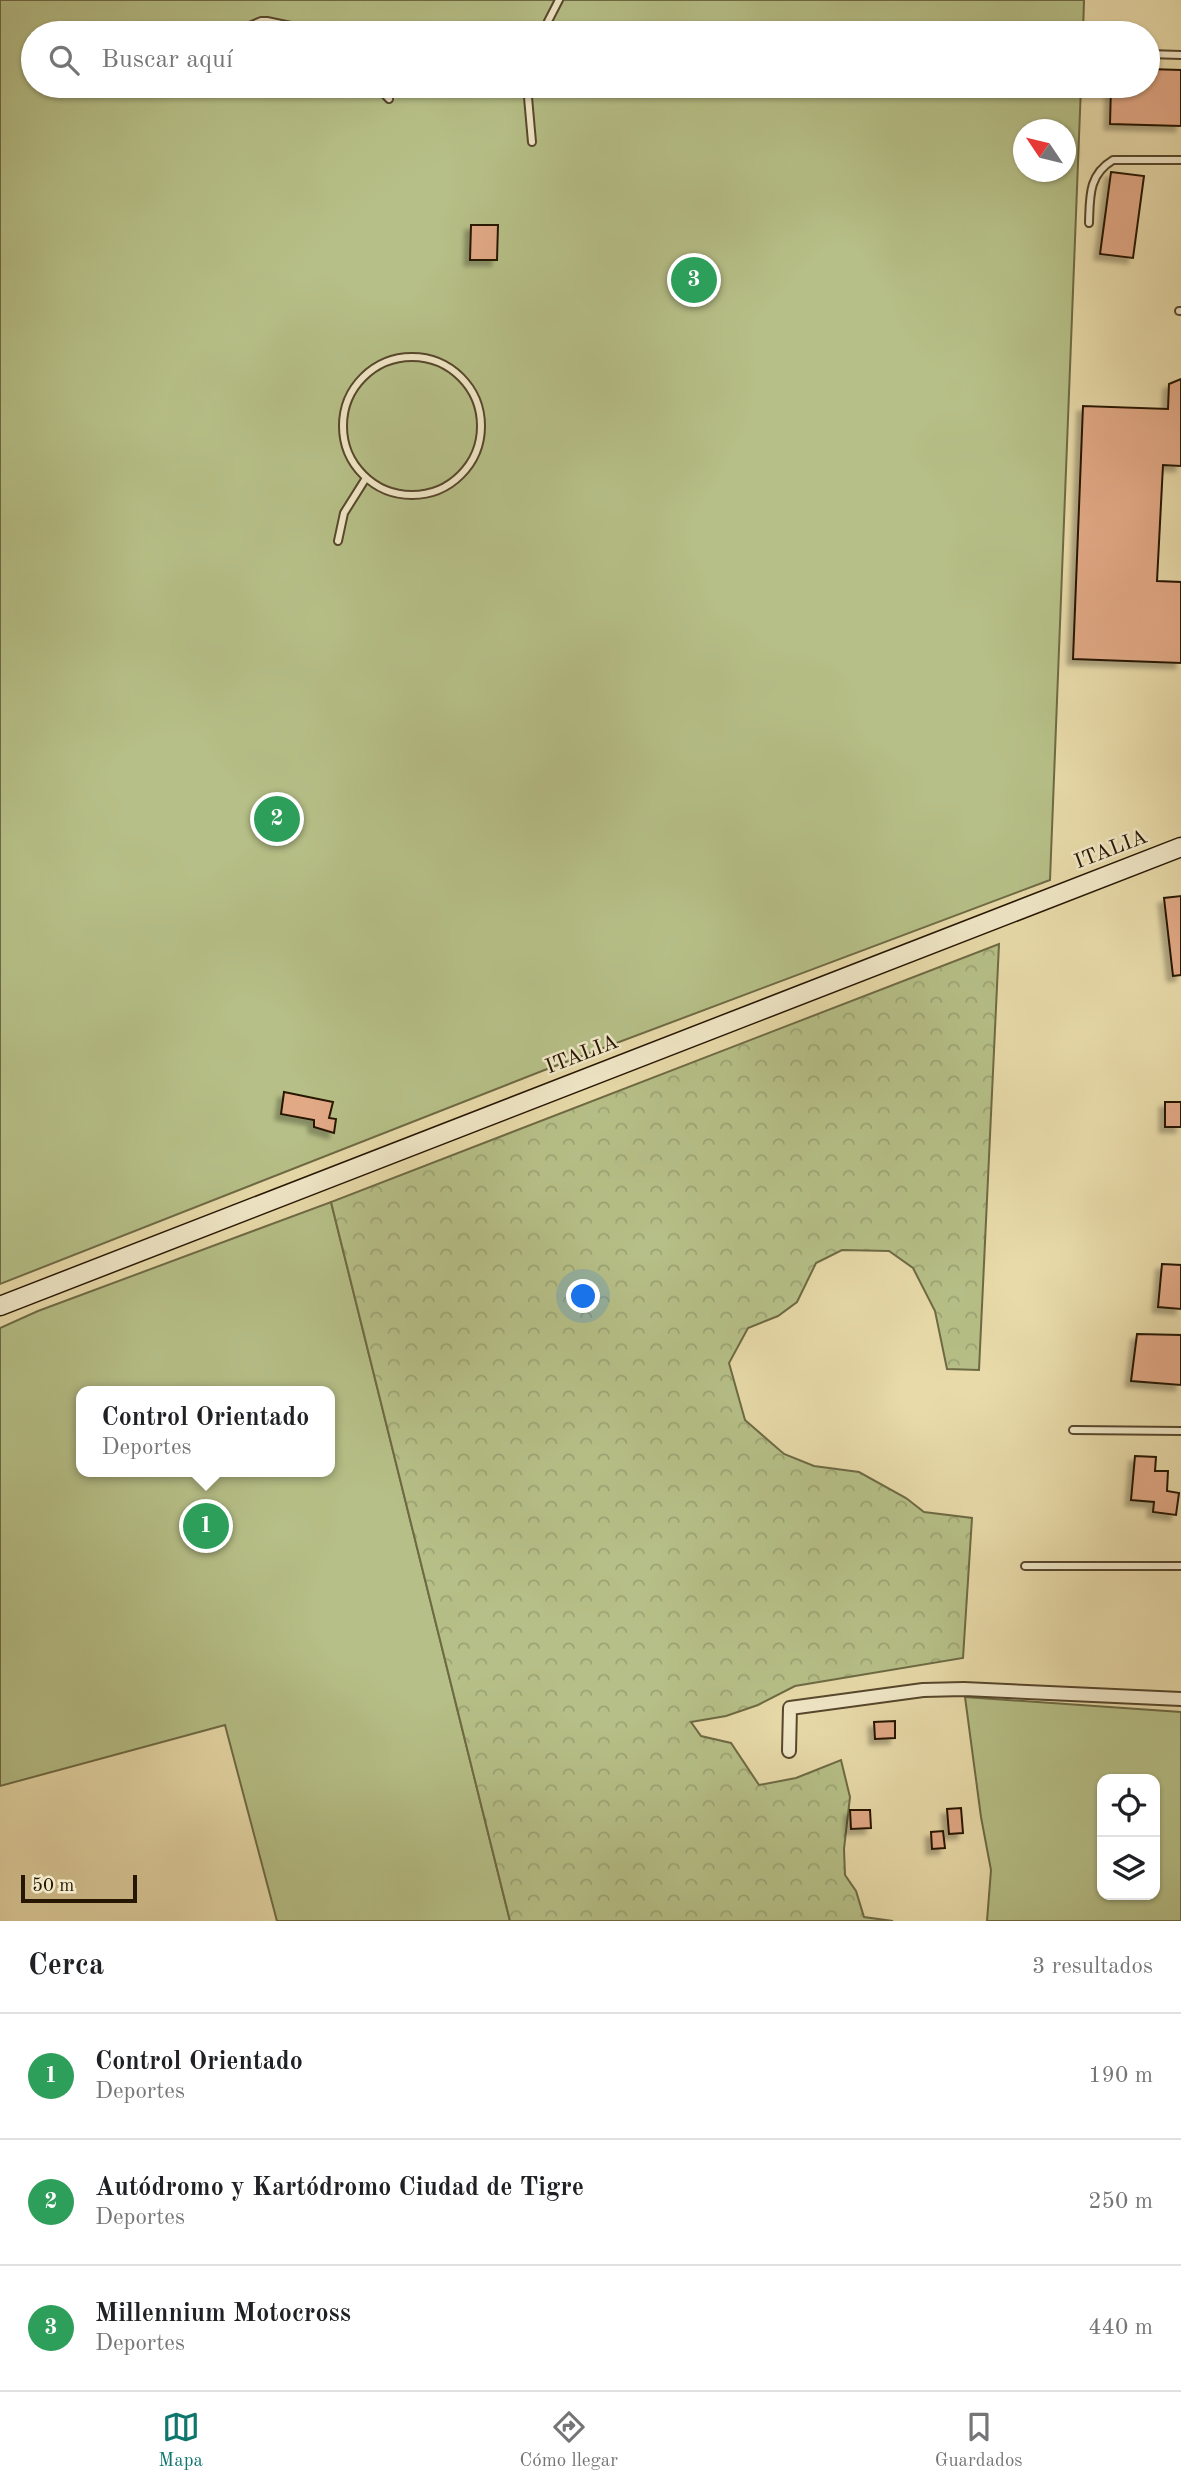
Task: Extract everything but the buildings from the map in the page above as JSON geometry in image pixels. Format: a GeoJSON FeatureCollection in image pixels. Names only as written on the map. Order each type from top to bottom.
{"type":"FeatureCollection","features":[{"type":"Feature","properties":{"kind":"street","name":"ITALIA"},"geometry":{"type":"LineString","coordinates":[[0,1306],[1181,847]]}},
{"type":"Feature","properties":{"kind":"street"},"geometry":{"type":"LineString","coordinates":[[789,1751],[790,1707],[923,1690],[964,1689],[1181,1699]]}},
{"type":"Feature","properties":{"kind":"lane"},"geometry":{"type":"LineString","coordinates":[[548,21],[559,0]]}},
{"type":"Feature","properties":{"kind":"lane"},"geometry":{"type":"LineString","coordinates":[[1160,54],[1181,55]]}},
{"type":"Feature","properties":{"kind":"lane"},"geometry":{"type":"LineString","coordinates":[[528,98],[532,142]]}},
{"type":"Feature","properties":{"kind":"lane"},"geometry":{"type":"LineString","coordinates":[[1089,223],[1090,189],[1096,173],[1105,165],[1113,160],[1181,160]]}},
{"type":"Feature","properties":{"kind":"lane"},"geometry":{"type":"LineString","coordinates":[[409,357],[439,362],[463,379],[478,405],[481,434],[477,449],[461,474],[436,491],[407,495],[392,493],[366,478],[348,454],[342,425],[349,396],[357,383],[380,364],[409,357]]}},
{"type":"Feature","properties":{"kind":"lane"},"geometry":{"type":"LineString","coordinates":[[338,541],[344,513],[366,478]]}},
{"type":"Feature","properties":{"kind":"lane"},"geometry":{"type":"LineString","coordinates":[[1073,1430],[1181,1432]]}},
{"type":"Feature","properties":{"kind":"lane"},"geometry":{"type":"LineString","coordinates":[[1025,1566],[1181,1566]]}},
{"type":"Feature","properties":{"kind":"green space"},"geometry":{"type":"Polygon","coordinates":[[[0,0],[1084,0],[1083,21],[21,21],[21,98],[1081,98],[1050,880],[542,1071],[0,1284],[0,0]]]}},
{"type":"Feature","properties":{"kind":"green space"},"geometry":{"type":"Polygon","coordinates":[[[999,944],[979,1370],[947,1369],[935,1311],[913,1268],[889,1251],[842,1250],[816,1263],[797,1302],[778,1316],[748,1328],[729,1363],[745,1420],[784,1454],[814,1466],[859,1472],[906,1498],[924,1512],[972,1518],[963,1658],[795,1686],[758,1705],[726,1716],[691,1722],[701,1736],[731,1743],[759,1785],[796,1778],[841,1760],[850,1797],[844,1849],[845,1875],[856,1891],[864,1917],[893,1921],[510,1921],[331,1202],[999,944]]]}},
{"type":"Feature","properties":{"kind":"green space"},"geometry":{"type":"Polygon","coordinates":[[[331,1202],[510,1921],[277,1921],[225,1725],[0,1786],[0,1328],[38,1311],[331,1202]]]}},
{"type":"Feature","properties":{"kind":"green space"},"geometry":{"type":"Polygon","coordinates":[[[965,1697],[1181,1712],[1181,1921],[987,1921],[991,1870],[965,1697]]]}},
{"type":"Feature","properties":{"kind":"place","name":"Millennium Motocross"},"geometry":{"type":"Point","coordinates":[694,280]}},
{"type":"Feature","properties":{"kind":"place","name":"Autódromo y Kartódromo Ciudad de Tigre"},"geometry":{"type":"Point","coordinates":[277,819]}},
{"type":"Feature","properties":{"kind":"place","name":"Control Orientado"},"geometry":{"type":"Point","coordinates":[206,1526]}}]}
